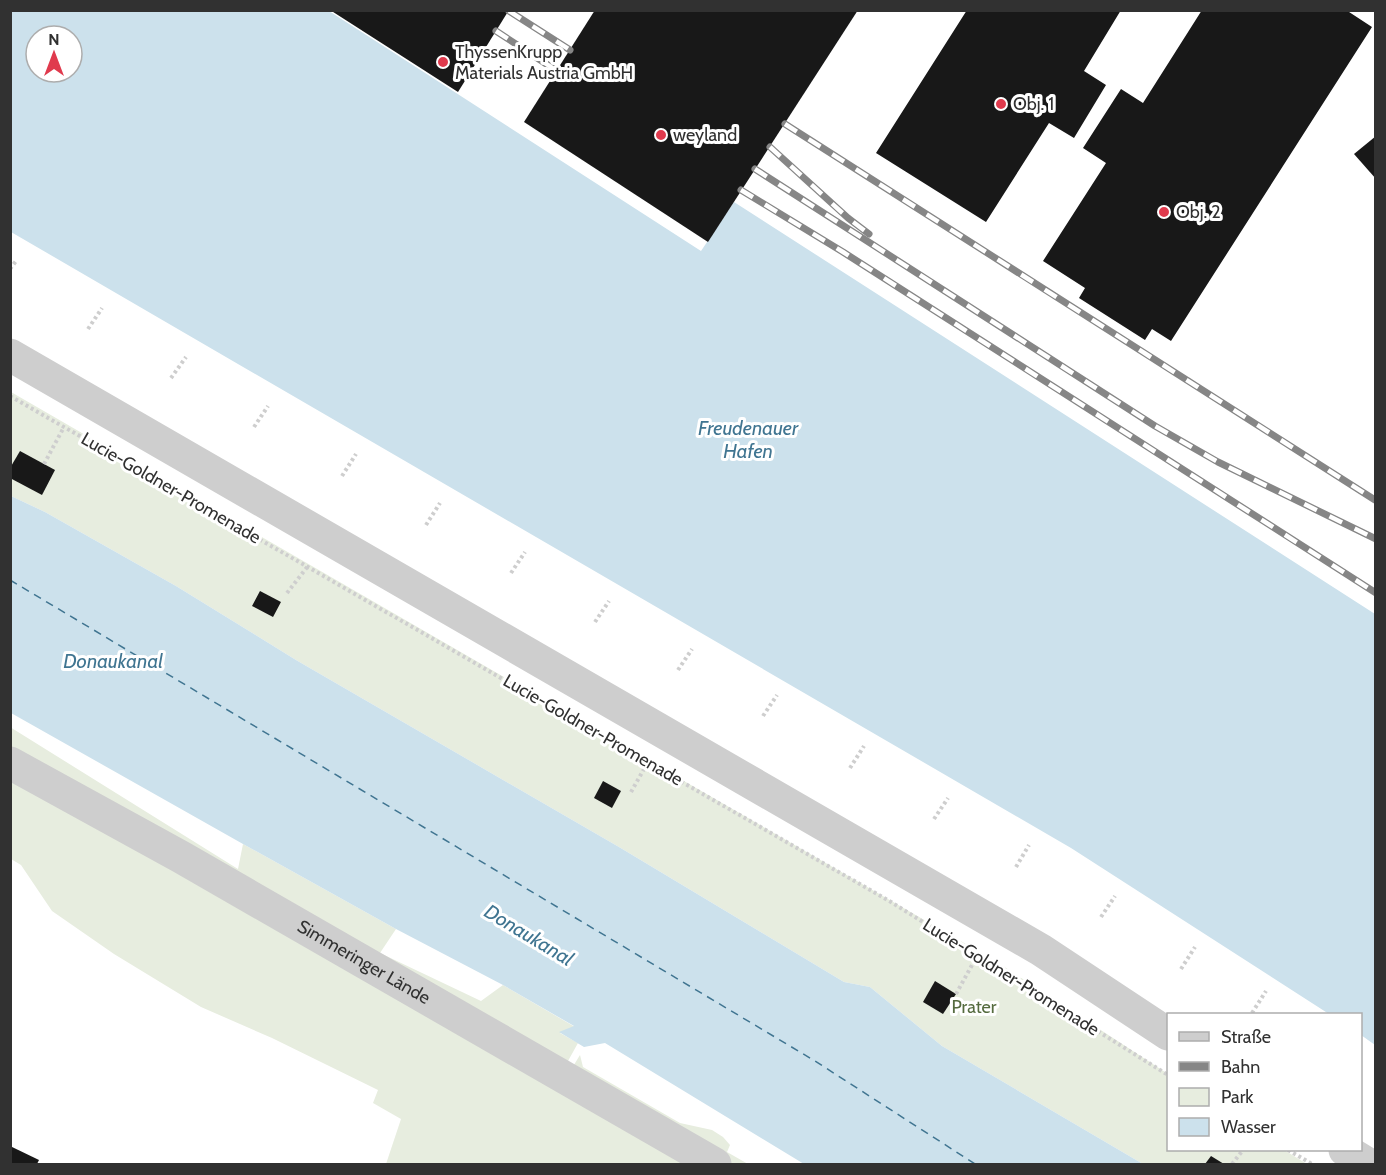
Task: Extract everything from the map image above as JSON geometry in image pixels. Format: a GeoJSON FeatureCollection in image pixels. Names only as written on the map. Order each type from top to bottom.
{"type":"FeatureCollection","features":[{"type":"Feature","properties":{"kind":"lane"},"geometry":{"type":"LineString","coordinates":[[10,355],[1041,950],[1167,1033]]}},
{"type":"Feature","properties":{"kind":"lane","name":"Simmeringer Lände"},"geometry":{"type":"LineString","coordinates":[[10,764],[181,857],[715,1164]]}},
{"type":"Feature","properties":{"kind":"lane"},"geometry":{"type":"LineString","coordinates":[[1348,1151],[1368,1164]]}},
{"type":"Feature","properties":{"kind":"path"},"geometry":{"type":"LineString","coordinates":[[10,269],[16,261]]}},
{"type":"Feature","properties":{"kind":"path"},"geometry":{"type":"LineString","coordinates":[[88,329],[102,308]]}},
{"type":"Feature","properties":{"kind":"path"},"geometry":{"type":"LineString","coordinates":[[171,378],[186,357]]}},
{"type":"Feature","properties":{"kind":"path","name":"Lucie-Goldner-Promenade"},"geometry":{"type":"LineString","coordinates":[[10,396],[891,902],[1167,1074]]}},
{"type":"Feature","properties":{"kind":"path"},"geometry":{"type":"LineString","coordinates":[[254,427],[268,406]]}},
{"type":"Feature","properties":{"kind":"path"},"geometry":{"type":"LineString","coordinates":[[44,464],[64,427]]}},
{"type":"Feature","properties":{"kind":"path"},"geometry":{"type":"LineString","coordinates":[[342,476],[356,454]]}},
{"type":"Feature","properties":{"kind":"path"},"geometry":{"type":"LineString","coordinates":[[426,525],[440,503]]}},
{"type":"Feature","properties":{"kind":"path"},"geometry":{"type":"LineString","coordinates":[[511,573],[525,552]]}},
{"type":"Feature","properties":{"kind":"path"},"geometry":{"type":"LineString","coordinates":[[287,593],[308,566]]}},
{"type":"Feature","properties":{"kind":"path"},"geometry":{"type":"LineString","coordinates":[[595,622],[609,601]]}},
{"type":"Feature","properties":{"kind":"path"},"geometry":{"type":"LineString","coordinates":[[678,670],[692,649]]}},
{"type":"Feature","properties":{"kind":"path"},"geometry":{"type":"LineString","coordinates":[[763,716],[777,695]]}},
{"type":"Feature","properties":{"kind":"path"},"geometry":{"type":"LineString","coordinates":[[850,768],[864,746]]}},
{"type":"Feature","properties":{"kind":"path"},"geometry":{"type":"LineString","coordinates":[[631,792],[648,762]]}},
{"type":"Feature","properties":{"kind":"path"},"geometry":{"type":"LineString","coordinates":[[934,819],[948,798]]}},
{"type":"Feature","properties":{"kind":"path"},"geometry":{"type":"LineString","coordinates":[[1016,867],[1029,845]]}},
{"type":"Feature","properties":{"kind":"path"},"geometry":{"type":"LineString","coordinates":[[1101,918],[1115,896]]}},
{"type":"Feature","properties":{"kind":"path"},"geometry":{"type":"LineString","coordinates":[[1181,969],[1195,947]]}},
{"type":"Feature","properties":{"kind":"path"},"geometry":{"type":"LineString","coordinates":[[956,993],[977,956]]}},
{"type":"Feature","properties":{"kind":"path"},"geometry":{"type":"LineString","coordinates":[[1252,1013],[1266,991]]}},
{"type":"Feature","properties":{"kind":"path"},"geometry":{"type":"LineString","coordinates":[[1232,1164],[1241,1151]]}},
{"type":"Feature","properties":{"kind":"path"},"geometry":{"type":"LineString","coordinates":[[1291,1151],[1312,1164]]}},
{"type":"Feature","properties":{"kind":"green space","name":"Prater"},"geometry":{"type":"Polygon","coordinates":[[[11,392],[997,962],[1167,1073],[1167,1151],[1286,1151],[1307,1164],[1143,1164],[942,1046],[870,987],[844,982],[619,847],[296,660],[176,586],[45,512],[11,496],[11,392]]]}},
{"type":"Feature","properties":{"kind":"green space"},"geometry":{"type":"Polygon","coordinates":[[[10,727],[238,869],[243,844],[396,929],[380,953],[481,1001],[503,985],[575,1027],[560,1033],[578,1043],[563,1070],[11,756],[10,727]]]}},
{"type":"Feature","properties":{"kind":"green space"},"geometry":{"type":"Polygon","coordinates":[[[10,770],[701,1164],[386,1164],[401,1119],[373,1103],[378,1090],[272,1038],[201,1007],[114,954],[52,911],[21,865],[11,859],[10,770]]]}},
{"type":"Feature","properties":{"kind":"green space"},"geometry":{"type":"Polygon","coordinates":[[[580,1055],[583,1067],[680,1123],[712,1130],[723,1137],[730,1145],[727,1152],[748,1164],[729,1164],[569,1073],[580,1055]]]}},
{"type":"Feature","properties":{"kind":"water","name":"Freudenauer Hafen"},"geometry":{"type":"Polygon","coordinates":[[[11,10],[329,11],[701,251],[734,202],[1375,614],[1375,1045],[1362,1036],[1362,1013],[1327,1013],[1071,848],[11,232],[11,10]]]}},
{"type":"Feature","properties":{"kind":"water","name":"Donaukanal"},"geometry":{"type":"Polygon","coordinates":[[[11,496],[45,512],[176,586],[296,660],[619,847],[844,982],[870,987],[942,1046],[1143,1164],[804,1164],[605,1043],[584,1047],[559,1032],[574,1026],[11,713],[11,496]]]}},
{"type":"Feature","properties":{"kind":"building","name":"ThyssenKrupp Materials Austria GmbH"},"geometry":{"type":"Polygon","coordinates":[[[330,10],[509,10],[458,92],[330,10]]]}},
{"type":"Feature","properties":{"kind":"building","name":"weyland"},"geometry":{"type":"Polygon","coordinates":[[[595,10],[858,10],[708,242],[524,122],[595,10]]]}},
{"type":"Feature","properties":{"kind":"building","name":"Obj. 1"},"geometry":{"type":"Polygon","coordinates":[[[967,10],[1121,10],[1084,71],[1106,85],[1074,138],[1049,123],[986,222],[876,153],[967,10]]]}},
{"type":"Feature","properties":{"kind":"building","name":"Obj. 2"},"geometry":{"type":"Polygon","coordinates":[[[1202,10],[1346,10],[1372,27],[1171,341],[1152,329],[1145,340],[1079,298],[1085,288],[1043,261],[1106,163],[1083,148],[1121,89],[1143,103],[1202,10]]]}},
{"type":"Feature","properties":{"kind":"building"},"geometry":{"type":"Polygon","coordinates":[[[1376,136],[1376,179],[1354,154],[1376,136]]]}},
{"type":"Feature","properties":{"kind":"building"},"geometry":{"type":"Polygon","coordinates":[[[20,451],[55,470],[42,495],[10,478],[10,468],[20,451]]]}},
{"type":"Feature","properties":{"kind":"building"},"geometry":{"type":"Polygon","coordinates":[[[260,591],[281,602],[273,617],[252,606],[260,591]]]}},
{"type":"Feature","properties":{"kind":"building"},"geometry":{"type":"Polygon","coordinates":[[[603,781],[621,791],[612,808],[594,798],[603,781]]]}},
{"type":"Feature","properties":{"kind":"building"},"geometry":{"type":"Polygon","coordinates":[[[935,981],[956,994],[943,1014],[923,1002],[935,981]]]}},
{"type":"Feature","properties":{"kind":"building"},"geometry":{"type":"Polygon","coordinates":[[[10,1146],[39,1160],[37,1164],[10,1164],[10,1146]]]}},
{"type":"Feature","properties":{"kind":"building"},"geometry":{"type":"Polygon","coordinates":[[[1211,1156],[1224,1164],[1205,1164],[1211,1156]]]}},
{"type":"Feature","properties":{"kind":"ferry route"},"geometry":{"type":"LineString","coordinates":[[10,580],[815,1061],[975,1164]]}},
{"type":"Feature","properties":{"kind":"railway"},"geometry":{"type":"LineString","coordinates":[[509,11],[570,50]]}},
{"type":"Feature","properties":{"kind":"railway"},"geometry":{"type":"LineString","coordinates":[[496,31],[557,71]]}},
{"type":"Feature","properties":{"kind":"railway"},"geometry":{"type":"LineString","coordinates":[[785,124],[1375,500]]}},
{"type":"Feature","properties":{"kind":"railway"},"geometry":{"type":"LineString","coordinates":[[770,147],[848,218],[869,234]]}},
{"type":"Feature","properties":{"kind":"railway"},"geometry":{"type":"LineString","coordinates":[[755,169],[1155,426],[1218,462],[1376,539]]}},
{"type":"Feature","properties":{"kind":"railway"},"geometry":{"type":"LineString","coordinates":[[741,190],[843,252],[1376,593]]}},
{"type":"Feature","properties":{"kind":"place","name":"ThyssenKrupp Materials Austria GmbH"},"geometry":{"type":"Point","coordinates":[443,62]}},
{"type":"Feature","properties":{"kind":"place","name":"Obj. 1"},"geometry":{"type":"Point","coordinates":[1001,104]}},
{"type":"Feature","properties":{"kind":"place","name":"weyland"},"geometry":{"type":"Point","coordinates":[661,135]}},
{"type":"Feature","properties":{"kind":"place","name":"Obj. 2"},"geometry":{"type":"Point","coordinates":[1164,212]}}]}
